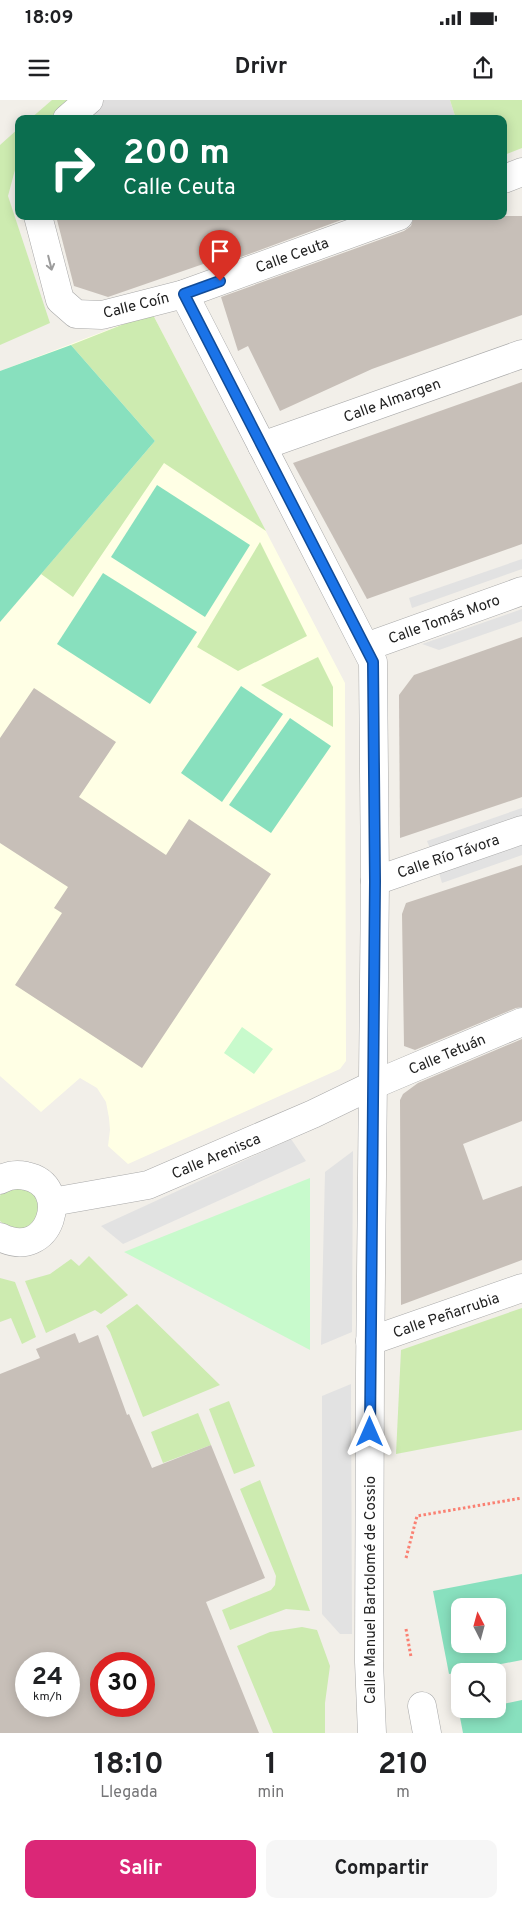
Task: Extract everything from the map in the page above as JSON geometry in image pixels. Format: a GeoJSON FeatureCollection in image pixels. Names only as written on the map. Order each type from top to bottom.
{"type":"FeatureCollection","features":[{"type":"Feature","properties":{"kind":"street"},"geometry":{"type":"LineString","coordinates":[[72,115],[89,100]]}},
{"type":"Feature","properties":{"kind":"street"},"geometry":{"type":"LineString","coordinates":[[507,177],[522,172]]}},
{"type":"Feature","properties":{"kind":"street","name":"Calle Coín"},"geometry":{"type":"LineString","coordinates":[[39,220],[60,300],[76,314],[102,315],[184,294]]}},
{"type":"Feature","properties":{"kind":"street","name":"Calle Ceuta"},"geometry":{"type":"LineString","coordinates":[[184,294],[388,220]]}},
{"type":"Feature","properties":{"kind":"street","name":"Calle Manuel Bartolomé de Cossio"},"geometry":{"type":"LineString","coordinates":[[184,294],[373,662],[375,881],[370,1341],[370,1662],[372,1733]]}},
{"type":"Feature","properties":{"kind":"street","name":"Calle Almargen"},"geometry":{"type":"LineString","coordinates":[[262,446],[522,354]]}},
{"type":"Feature","properties":{"kind":"street","name":"Calle Tomás Moro"},"geometry":{"type":"LineString","coordinates":[[366,647],[522,591]]}},
{"type":"Feature","properties":{"kind":"street","name":"Calle Río Távora"},"geometry":{"type":"LineString","coordinates":[[375,881],[522,830]]}},
{"type":"Feature","properties":{"kind":"street","name":"Calle Tetuán"},"geometry":{"type":"LineString","coordinates":[[373,1085],[522,1022]]}},
{"type":"Feature","properties":{"kind":"street","name":"Calle Arenisca"},"geometry":{"type":"LineString","coordinates":[[52,1202],[148,1185],[313,1114],[373,1085]]}},
{"type":"Feature","properties":{"kind":"street"},"geometry":{"type":"LineString","coordinates":[[0,1180],[5,1177],[18,1175],[32,1177],[43,1185],[52,1202],[49,1224],[42,1233],[32,1240],[20,1243],[8,1242],[0,1237]]}},
{"type":"Feature","properties":{"kind":"street","name":"Calle Peñarrubia"},"geometry":{"type":"LineString","coordinates":[[370,1341],[522,1288]]}},
{"type":"Feature","properties":{"kind":"street"},"geometry":{"type":"LineString","coordinates":[[422,1706],[427,1733]]}},
{"type":"Feature","properties":{"kind":"path"},"geometry":{"type":"LineString","coordinates":[[405,1561],[417,1516],[522,1498]]}},
{"type":"Feature","properties":{"kind":"path"},"geometry":{"type":"LineString","coordinates":[[405,1625],[412,1658]]}},
{"type":"Feature","properties":{"kind":"shaded area"},"geometry":{"type":"Polygon","coordinates":[[[104,100],[450,100],[455,115],[86,115],[104,100]]]}},
{"type":"Feature","properties":{"kind":"shaded area"},"geometry":{"type":"Polygon","coordinates":[[[152,313],[345,683],[346,1061],[340,1069],[128,1164],[108,1146],[110,1130],[106,1102],[97,1088],[80,1078],[41,1112],[0,1076],[0,371],[152,313]]]}},
{"type":"Feature","properties":{"kind":"shaded area"},"geometry":{"type":"Polygon","coordinates":[[[522,559],[522,569],[412,608],[409,598],[522,559]]]}},
{"type":"Feature","properties":{"kind":"shaded area"},"geometry":{"type":"Polygon","coordinates":[[[522,609],[522,621],[439,650],[422,644],[522,609]]]}},
{"type":"Feature","properties":{"kind":"shaded area"},"geometry":{"type":"Polygon","coordinates":[[[522,808],[522,819],[431,851],[427,841],[522,808]]]}},
{"type":"Feature","properties":{"kind":"shaded area"},"geometry":{"type":"Polygon","coordinates":[[[522,844],[522,855],[442,883],[439,873],[522,844]]]}},
{"type":"Feature","properties":{"kind":"shaded area"},"geometry":{"type":"Polygon","coordinates":[[[291,1139],[306,1161],[123,1244],[101,1226],[291,1139]]]}},
{"type":"Feature","properties":{"kind":"shaded area"},"geometry":{"type":"Polygon","coordinates":[[[353,1151],[352,1332],[321,1345],[325,1172],[353,1151]]]}},
{"type":"Feature","properties":{"kind":"shaded area"},"geometry":{"type":"Polygon","coordinates":[[[351,1384],[352,1634],[340,1634],[322,1614],[322,1396],[351,1384]]]}},
{"type":"Feature","properties":{"kind":"green space"},"geometry":{"type":"Polygon","coordinates":[[[52,100],[70,100],[53,115],[35,115],[52,100]]]}},
{"type":"Feature","properties":{"kind":"green space"},"geometry":{"type":"Polygon","coordinates":[[[450,100],[522,100],[522,148],[507,154],[507,115],[455,115],[450,100]]]}},
{"type":"Feature","properties":{"kind":"green space"},"geometry":{"type":"Polygon","coordinates":[[[15,132],[15,170],[8,196],[50,323],[0,345],[0,145],[15,132]]]}},
{"type":"Feature","properties":{"kind":"green space"},"geometry":{"type":"Polygon","coordinates":[[[152,313],[266,531],[164,463],[73,597],[41,574],[155,441],[71,345],[152,313]]]}},
{"type":"Feature","properties":{"kind":"green space"},"geometry":{"type":"Polygon","coordinates":[[[71,345],[155,441],[0,622],[0,371],[71,345]]]}},
{"type":"Feature","properties":{"kind":"green space"},"geometry":{"type":"Polygon","coordinates":[[[157,485],[250,545],[205,617],[111,557],[157,485]]]}},
{"type":"Feature","properties":{"kind":"green space"},"geometry":{"type":"Polygon","coordinates":[[[260,542],[307,636],[238,671],[197,647],[260,542]]]}},
{"type":"Feature","properties":{"kind":"green space"},"geometry":{"type":"Polygon","coordinates":[[[103,573],[197,632],[150,704],[57,644],[103,573]]]}},
{"type":"Feature","properties":{"kind":"green space"},"geometry":{"type":"Polygon","coordinates":[[[318,657],[333,687],[333,727],[261,685],[318,657]]]}},
{"type":"Feature","properties":{"kind":"green space"},"geometry":{"type":"Polygon","coordinates":[[[241,686],[283,714],[222,802],[181,773],[241,686]]]}},
{"type":"Feature","properties":{"kind":"green space"},"geometry":{"type":"Polygon","coordinates":[[[290,718],[331,746],[271,833],[229,805],[290,718]]]}},
{"type":"Feature","properties":{"kind":"green space"},"geometry":{"type":"Polygon","coordinates":[[[242,1027],[273,1049],[254,1074],[224,1053],[242,1027]]]}},
{"type":"Feature","properties":{"kind":"green space"},"geometry":{"type":"Polygon","coordinates":[[[310,1178],[310,1350],[124,1252],[310,1178]]]}},
{"type":"Feature","properties":{"kind":"green space"},"geometry":{"type":"Polygon","coordinates":[[[24,1186],[34,1192],[39,1200],[38,1216],[34,1223],[27,1227],[19,1229],[10,1227],[0,1221],[0,1196],[2,1192],[24,1186]]]}},
{"type":"Feature","properties":{"kind":"green space"},"geometry":{"type":"Polygon","coordinates":[[[89,1256],[128,1295],[101,1314],[95,1310],[46,1333],[25,1281],[50,1274],[71,1259],[79,1266],[89,1256]]]}},
{"type":"Feature","properties":{"kind":"green space"},"geometry":{"type":"Polygon","coordinates":[[[0,1278],[15,1282],[36,1337],[22,1344],[11,1318],[0,1322],[0,1278]]]}},
{"type":"Feature","properties":{"kind":"green space"},"geometry":{"type":"Polygon","coordinates":[[[137,1304],[220,1385],[143,1417],[106,1326],[137,1304]]]}},
{"type":"Feature","properties":{"kind":"green space"},"geometry":{"type":"Polygon","coordinates":[[[522,1308],[522,1430],[396,1454],[401,1350],[522,1308]]]}},
{"type":"Feature","properties":{"kind":"green space"},"geometry":{"type":"Polygon","coordinates":[[[229,1401],[255,1466],[234,1474],[209,1409],[229,1401]]]}},
{"type":"Feature","properties":{"kind":"green space"},"geometry":{"type":"Polygon","coordinates":[[[198,1413],[211,1445],[163,1463],[151,1432],[198,1413]]]}},
{"type":"Feature","properties":{"kind":"green space"},"geometry":{"type":"Polygon","coordinates":[[[260,1480],[310,1611],[286,1609],[230,1630],[222,1610],[271,1590],[275,1585],[276,1576],[240,1489],[260,1480]]]}},
{"type":"Feature","properties":{"kind":"green space"},"geometry":{"type":"Polygon","coordinates":[[[522,1574],[522,1660],[506,1663],[451,1663],[451,1674],[449,1674],[433,1591],[522,1574]]]}},
{"type":"Feature","properties":{"kind":"green space"},"geometry":{"type":"Polygon","coordinates":[[[302,1627],[317,1630],[330,1666],[325,1703],[325,1733],[273,1733],[237,1646],[270,1632],[302,1627]]]}},
{"type":"Feature","properties":{"kind":"green space"},"geometry":{"type":"Polygon","coordinates":[[[522,1700],[522,1733],[463,1733],[460,1718],[506,1718],[506,1703],[522,1700]]]}},
{"type":"Feature","properties":{"kind":"building"},"geometry":{"type":"Polygon","coordinates":[[[507,216],[522,216],[522,315],[372,369],[280,411],[248,346],[238,351],[221,297],[404,231],[411,226],[413,220],[507,220],[507,216]]]}},
{"type":"Feature","properties":{"kind":"building"},"geometry":{"type":"Polygon","coordinates":[[[57,220],[341,220],[211,268],[209,262],[108,297],[74,286],[57,220]]]}},
{"type":"Feature","properties":{"kind":"building"},"geometry":{"type":"Polygon","coordinates":[[[522,382],[522,544],[367,599],[293,463],[522,382]]]}},
{"type":"Feature","properties":{"kind":"building"},"geometry":{"type":"Polygon","coordinates":[[[522,637],[522,797],[400,838],[399,695],[414,675],[522,637]]]}},
{"type":"Feature","properties":{"kind":"building"},"geometry":{"type":"Polygon","coordinates":[[[34,688],[116,742],[79,797],[166,855],[189,819],[271,874],[142,1068],[15,985],[62,913],[54,908],[68,887],[0,843],[0,738],[34,688]]]}},
{"type":"Feature","properties":{"kind":"building"},"geometry":{"type":"Polygon","coordinates":[[[522,865],[522,1007],[415,1050],[404,1046],[402,914],[406,903],[522,865]]]}},
{"type":"Feature","properties":{"kind":"building"},"geometry":{"type":"Polygon","coordinates":[[[522,1039],[522,1121],[463,1144],[483,1200],[522,1186],[522,1260],[401,1305],[400,1100],[403,1094],[418,1083],[522,1039]]]}},
{"type":"Feature","properties":{"kind":"building"},"geometry":{"type":"Polygon","coordinates":[[[75,1333],[79,1343],[98,1335],[127,1415],[129,1414],[152,1468],[211,1445],[265,1578],[206,1602],[259,1733],[0,1733],[0,1374],[40,1358],[36,1349],[75,1333]]]}},
{"type":"Feature","properties":{"kind":"route"},"geometry":{"type":"LineString","coordinates":[[220,281],[184,294],[373,662],[375,881],[370,1432]]}}]}
